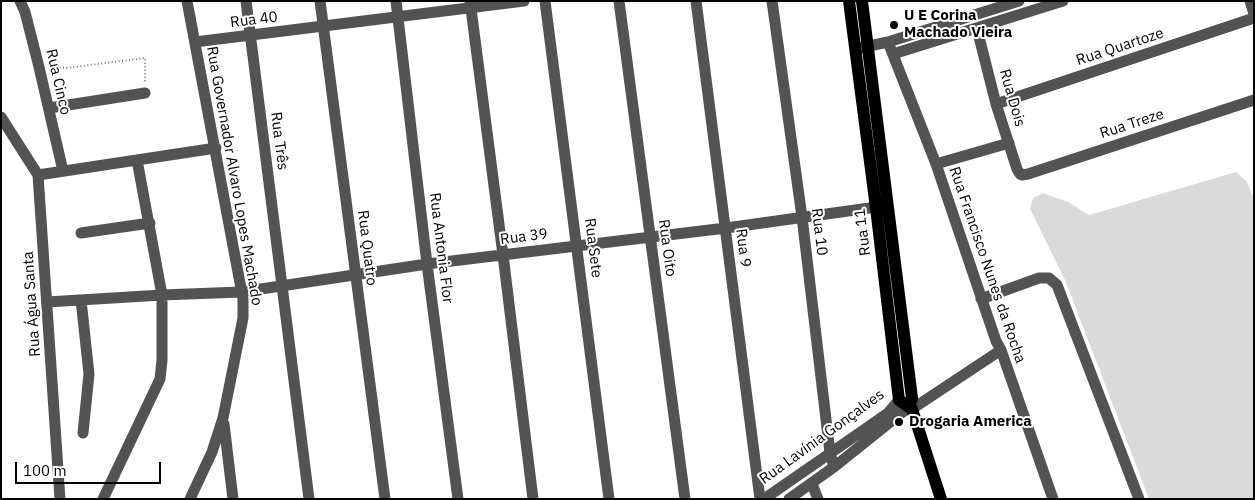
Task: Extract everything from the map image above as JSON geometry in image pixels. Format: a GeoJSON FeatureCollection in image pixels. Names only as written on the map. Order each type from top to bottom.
{"type":"FeatureCollection","features":[{"type":"Feature","properties":{"kind":"main road","name":"Rua 11"},"geometry":{"type":"LineString","coordinates":[[848,1],[861,48],[908,403],[941,499]]}},
{"type":"Feature","properties":{"kind":"main road","name":"Rua 11"},"geometry":{"type":"LineString","coordinates":[[861,48],[862,1]]}},
{"type":"Feature","properties":{"kind":"street","name":"Rua Cinco"},"geometry":{"type":"LineString","coordinates":[[20,1],[25,12],[39,67],[63,171]]}},
{"type":"Feature","properties":{"kind":"street","name":"Rua Governador Alvaro Lopes Machado"},"geometry":{"type":"LineString","coordinates":[[187,1],[216,148],[241,292],[243,318],[223,418],[212,452],[190,499]]}},
{"type":"Feature","properties":{"kind":"street","name":"Rua Três"},"geometry":{"type":"LineString","coordinates":[[246,1],[309,499]]}},
{"type":"Feature","properties":{"kind":"street","name":"Rua Quatro"},"geometry":{"type":"LineString","coordinates":[[320,1],[385,499]]}},
{"type":"Feature","properties":{"kind":"street","name":"Rua Antonia Flor"},"geometry":{"type":"LineString","coordinates":[[396,1],[427,264],[458,499]]}},
{"type":"Feature","properties":{"kind":"street","name":"Rua 40"},"geometry":{"type":"LineString","coordinates":[[195,42],[398,17],[470,5],[524,1]]}},
{"type":"Feature","properties":{"kind":"street","name":"Rua Sete"},"geometry":{"type":"LineString","coordinates":[[545,1],[578,246],[609,499]]}},
{"type":"Feature","properties":{"kind":"street","name":"Rua Oito"},"geometry":{"type":"LineString","coordinates":[[619,1],[685,499]]}},
{"type":"Feature","properties":{"kind":"street","name":"Rua 9"},"geometry":{"type":"LineString","coordinates":[[696,1],[760,499]]}},
{"type":"Feature","properties":{"kind":"street","name":"Rua 10"},"geometry":{"type":"LineString","coordinates":[[772,1],[802,217],[830,453],[834,467]]}},
{"type":"Feature","properties":{"kind":"street"},"geometry":{"type":"LineString","coordinates":[[861,48],[888,42],[997,5],[1019,1]]}},
{"type":"Feature","properties":{"kind":"street"},"geometry":{"type":"LineString","coordinates":[[893,54],[1063,1]]}},
{"type":"Feature","properties":{"kind":"street"},"geometry":{"type":"LineString","coordinates":[[1250,1],[1254,16]]}},
{"type":"Feature","properties":{"kind":"street"},"geometry":{"type":"LineString","coordinates":[[470,5],[533,499]]}},
{"type":"Feature","properties":{"kind":"street","name":"Rua Quartoze"},"geometry":{"type":"LineString","coordinates":[[996,104],[1254,16]]}},
{"type":"Feature","properties":{"kind":"street","name":"Rua Dois"},"geometry":{"type":"LineString","coordinates":[[978,29],[996,104],[1020,174]]}},
{"type":"Feature","properties":{"kind":"street","name":"Rua Francisco Nunes da Rocha"},"geometry":{"type":"LineString","coordinates":[[888,42],[936,164],[981,299],[1001,350],[1053,499]]}},
{"type":"Feature","properties":{"kind":"street"},"geometry":{"type":"LineString","coordinates":[[48,108],[145,93]]}},
{"type":"Feature","properties":{"kind":"street","name":"Rua Treze"},"geometry":{"type":"LineString","coordinates":[[1020,174],[1028,174],[1254,100]]}},
{"type":"Feature","properties":{"kind":"street","name":"Rua Água Santa"},"geometry":{"type":"LineString","coordinates":[[1,117],[38,175],[60,499]]}},
{"type":"Feature","properties":{"kind":"street"},"geometry":{"type":"LineString","coordinates":[[936,164],[1009,143]]}},
{"type":"Feature","properties":{"kind":"street"},"geometry":{"type":"LineString","coordinates":[[38,175],[216,148]]}},
{"type":"Feature","properties":{"kind":"street"},"geometry":{"type":"LineString","coordinates":[[103,499],[160,379],[163,338],[162,295],[137,160]]}},
{"type":"Feature","properties":{"kind":"street","name":"Rua 39"},"geometry":{"type":"LineString","coordinates":[[47,302],[241,292],[283,284],[427,264],[882,207]]}},
{"type":"Feature","properties":{"kind":"street"},"geometry":{"type":"LineString","coordinates":[[81,233],[150,223]]}},
{"type":"Feature","properties":{"kind":"street"},"geometry":{"type":"LineString","coordinates":[[981,299],[1039,278],[1049,278],[1057,285],[1139,499]]}},
{"type":"Feature","properties":{"kind":"street"},"geometry":{"type":"LineString","coordinates":[[81,300],[89,374],[83,432]]}},
{"type":"Feature","properties":{"kind":"street","name":"Rua Lavínia Gonçalves"},"geometry":{"type":"LineString","coordinates":[[764,499],[888,413],[1001,350]]}},
{"type":"Feature","properties":{"kind":"street","name":"Rua Lavínia Gonçalves"},"geometry":{"type":"LineString","coordinates":[[789,499],[834,467],[908,403]]}},
{"type":"Feature","properties":{"kind":"street"},"geometry":{"type":"LineString","coordinates":[[223,418],[233,499]]}},
{"type":"Feature","properties":{"kind":"street"},"geometry":{"type":"LineString","coordinates":[[812,484],[818,499]]}},
{"type":"Feature","properties":{"kind":"path"},"geometry":{"type":"LineString","coordinates":[[39,67],[66,68],[145,58],[145,93]]}},
{"type":"Feature","properties":{"kind":"shaded area"},"geometry":{"type":"Polygon","coordinates":[[[1236,172],[1247,182],[1254,200],[1254,499],[1149,499],[1065,280],[1030,209],[1033,198],[1043,193],[1068,202],[1089,215],[1236,172]]]}},
{"type":"Feature","properties":{"kind":"place","name":"U E Corina Machado Vieira"},"geometry":{"type":"Point","coordinates":[894,25]}},
{"type":"Feature","properties":{"kind":"place","name":"Drogaria America"},"geometry":{"type":"Point","coordinates":[899,422]}}]}
